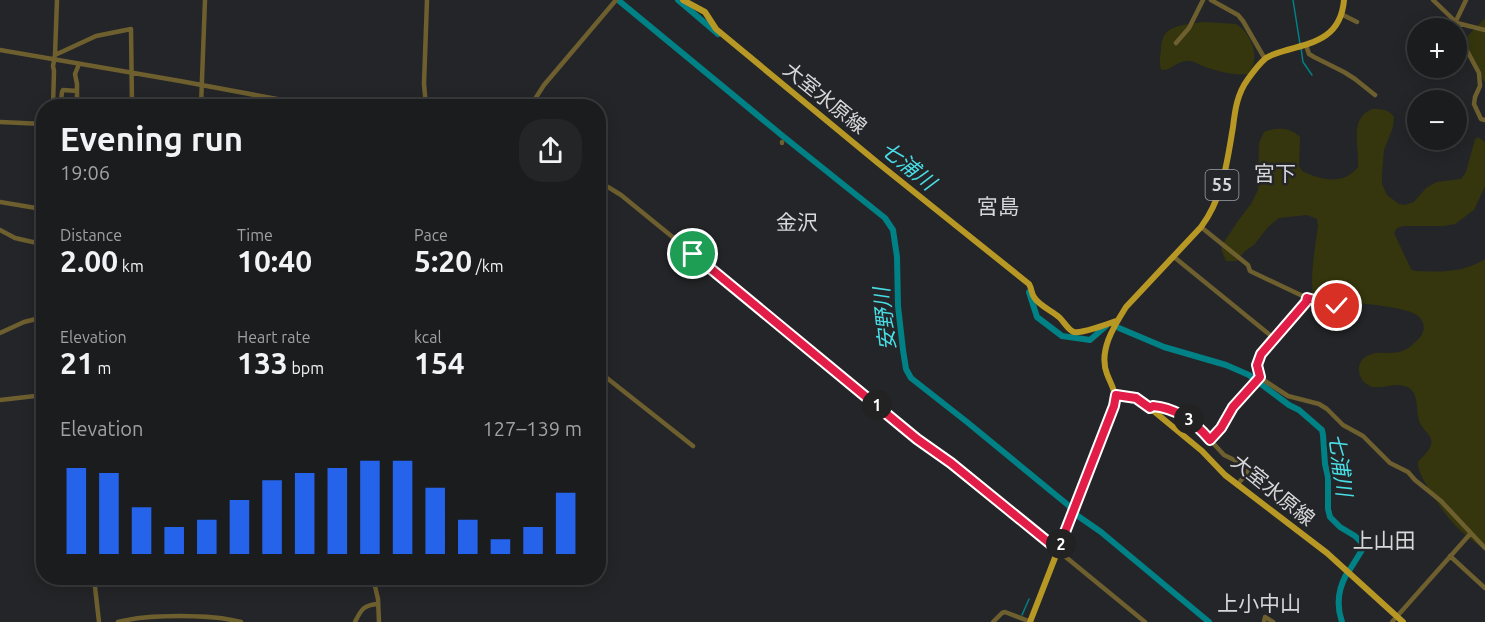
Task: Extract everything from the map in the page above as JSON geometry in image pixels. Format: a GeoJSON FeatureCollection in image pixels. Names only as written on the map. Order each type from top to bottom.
{"type":"FeatureCollection","features":[{"type":"Feature","properties":{"kind":"main road","name":"大室水原線"},"geometry":{"type":"LineString","coordinates":[[683,0],[705,12],[716,29],[1029,284],[1035,300],[1058,316],[1072,331],[1095,328],[1116,321]]}},
{"type":"Feature","properties":{"kind":"main road","name":"55"},"geometry":{"type":"LineString","coordinates":[[1116,395],[1106,370],[1104,356],[1116,321],[1126,307],[1201,227],[1210,214],[1223,180],[1239,93],[1265,59],[1322,39],[1333,30],[1341,14],[1344,0]]}},
{"type":"Feature","properties":{"kind":"main road","name":"大室水原線"},"geometry":{"type":"LineString","coordinates":[[1116,395],[1136,398],[1150,408],[1200,448],[1237,485],[1327,553],[1403,622]]}},
{"type":"Feature","properties":{"kind":"main road"},"geometry":{"type":"LineString","coordinates":[[1030,622],[1114,406],[1116,395]]}},
{"type":"Feature","properties":{"kind":"street"},"geometry":{"type":"LineString","coordinates":[[53,99],[57,0]]}},
{"type":"Feature","properties":{"kind":"street"},"geometry":{"type":"LineString","coordinates":[[201,99],[205,0]]}},
{"type":"Feature","properties":{"kind":"street"},"geometry":{"type":"LineString","coordinates":[[425,99],[427,0]]}},
{"type":"Feature","properties":{"kind":"street"},"geometry":{"type":"LineString","coordinates":[[1176,43],[1189,28],[1203,0]]}},
{"type":"Feature","properties":{"kind":"street"},"geometry":{"type":"LineString","coordinates":[[1211,0],[1238,15],[1265,59]]}},
{"type":"Feature","properties":{"kind":"street"},"geometry":{"type":"LineString","coordinates":[[1433,0],[1452,18]]}},
{"type":"Feature","properties":{"kind":"street"},"geometry":{"type":"LineString","coordinates":[[1458,18],[1466,0]]}},
{"type":"Feature","properties":{"kind":"street"},"geometry":{"type":"LineString","coordinates":[[535,99],[615,2]]}},
{"type":"Feature","properties":{"kind":"street"},"geometry":{"type":"LineString","coordinates":[[1341,14],[1358,22]]}},
{"type":"Feature","properties":{"kind":"street"},"geometry":{"type":"LineString","coordinates":[[1467,25],[1485,30]]}},
{"type":"Feature","properties":{"kind":"street"},"geometry":{"type":"LineString","coordinates":[[55,58],[96,36],[131,29],[132,99]]}},
{"type":"Feature","properties":{"kind":"street"},"geometry":{"type":"LineString","coordinates":[[1302,46],[1309,54],[1344,72],[1375,95]]}},
{"type":"Feature","properties":{"kind":"street"},"geometry":{"type":"LineString","coordinates":[[0,50],[277,99]]}},
{"type":"Feature","properties":{"kind":"street"},"geometry":{"type":"LineString","coordinates":[[1467,51],[1479,73],[1480,86],[1474,104],[1481,119],[1485,120]]}},
{"type":"Feature","properties":{"kind":"street"},"geometry":{"type":"LineString","coordinates":[[76,99],[75,74],[79,64]]}},
{"type":"Feature","properties":{"kind":"street"},"geometry":{"type":"LineString","coordinates":[[61,99],[63,90],[77,91]]}},
{"type":"Feature","properties":{"kind":"street"},"geometry":{"type":"LineString","coordinates":[[0,122],[36,124]]}},
{"type":"Feature","properties":{"kind":"street"},"geometry":{"type":"LineString","coordinates":[[606,187],[616,191],[917,439],[951,463],[1145,622]]}},
{"type":"Feature","properties":{"kind":"street"},"geometry":{"type":"LineString","coordinates":[[0,202],[36,208]]}},
{"type":"Feature","properties":{"kind":"street"},"geometry":{"type":"LineString","coordinates":[[1201,227],[1248,265],[1250,271],[1307,298],[1337,306]]}},
{"type":"Feature","properties":{"kind":"street"},"geometry":{"type":"LineString","coordinates":[[0,230],[15,238],[36,243]]}},
{"type":"Feature","properties":{"kind":"street"},"geometry":{"type":"LineString","coordinates":[[1174,257],[1275,339]]}},
{"type":"Feature","properties":{"kind":"street"},"geometry":{"type":"LineString","coordinates":[[1210,440],[1221,428],[1233,407],[1258,379],[1258,359],[1307,298]]}},
{"type":"Feature","properties":{"kind":"street"},"geometry":{"type":"LineString","coordinates":[[0,333],[36,319]]}},
{"type":"Feature","properties":{"kind":"street"},"geometry":{"type":"LineString","coordinates":[[606,377],[693,446]]}},
{"type":"Feature","properties":{"kind":"street"},"geometry":{"type":"LineString","coordinates":[[1258,379],[1288,396],[1316,402],[1328,409],[1343,425],[1368,439],[1389,463],[1408,472],[1441,501],[1485,548]]}},
{"type":"Feature","properties":{"kind":"street"},"geometry":{"type":"LineString","coordinates":[[0,400],[36,396]]}},
{"type":"Feature","properties":{"kind":"street"},"geometry":{"type":"LineString","coordinates":[[1150,408],[1153,406],[1167,408],[1180,414],[1193,422],[1224,455],[1249,467],[1248,472],[1237,485]]}},
{"type":"Feature","properties":{"kind":"street"},"geometry":{"type":"LineString","coordinates":[[1392,622],[1471,533]]}},
{"type":"Feature","properties":{"kind":"street"},"geometry":{"type":"LineString","coordinates":[[1450,556],[1485,588]]}},
{"type":"Feature","properties":{"kind":"street"},"geometry":{"type":"LineString","coordinates":[[95,585],[99,622]]}},
{"type":"Feature","properties":{"kind":"street"},"geometry":{"type":"LineString","coordinates":[[374,585],[379,622]]}},
{"type":"Feature","properties":{"kind":"street"},"geometry":{"type":"LineString","coordinates":[[355,622],[362,609],[378,604]]}},
{"type":"Feature","properties":{"kind":"street"},"geometry":{"type":"LineString","coordinates":[[993,622],[1005,612],[1030,622]]}},
{"type":"Feature","properties":{"kind":"street"},"geometry":{"type":"LineString","coordinates":[[118,622],[182,616],[226,618],[241,622]]}},
{"type":"Feature","properties":{"kind":"street"},"geometry":{"type":"LineString","coordinates":[[1264,622],[1265,617],[1273,622]]}},
{"type":"Feature","properties":{"kind":"shaded area"},"geometry":{"type":"Polygon","coordinates":[[[1485,18],[1485,83],[1467,53],[1467,37],[1485,18]]]}},
{"type":"Feature","properties":{"kind":"shaded area"},"geometry":{"type":"Polygon","coordinates":[[[1204,22],[1236,24],[1244,30],[1252,44],[1254,54],[1253,65],[1248,74],[1220,72],[1189,61],[1183,61],[1161,70],[1162,43],[1167,32],[1179,26],[1204,22]]]}},
{"type":"Feature","properties":{"kind":"shaded area"},"geometry":{"type":"Polygon","coordinates":[[[1372,109],[1382,109],[1394,117],[1393,127],[1384,150],[1382,184],[1387,195],[1399,204],[1414,202],[1426,188],[1437,182],[1461,179],[1466,172],[1475,139],[1478,137],[1485,142],[1485,186],[1474,210],[1455,224],[1403,226],[1397,228],[1394,233],[1411,269],[1415,271],[1460,269],[1485,259],[1485,549],[1466,536],[1451,521],[1420,474],[1418,462],[1429,449],[1431,441],[1419,420],[1413,392],[1410,388],[1399,385],[1369,386],[1360,376],[1361,361],[1367,356],[1402,351],[1418,340],[1424,328],[1420,318],[1413,313],[1386,306],[1316,302],[1313,295],[1312,276],[1318,226],[1317,219],[1307,215],[1279,218],[1237,261],[1226,261],[1221,249],[1258,190],[1259,143],[1264,132],[1274,129],[1292,131],[1300,137],[1299,166],[1302,171],[1324,179],[1339,179],[1346,177],[1358,167],[1358,126],[1360,119],[1372,109]]]}},
{"type":"Feature","properties":{"kind":"waterway","name":"安野川"},"geometry":{"type":"LineString","coordinates":[[618,0],[885,218],[893,230],[903,350],[906,369],[911,378],[1209,622]]}},
{"type":"Feature","properties":{"kind":"waterway","name":"七浦川"},"geometry":{"type":"LineString","coordinates":[[678,0],[718,34]]}},
{"type":"Feature","properties":{"kind":"waterway"},"geometry":{"type":"LineString","coordinates":[[1293,0],[1300,44]]}},
{"type":"Feature","properties":{"kind":"waterway"},"geometry":{"type":"LineString","coordinates":[[1301,48],[1303,62],[1312,75]]}},
{"type":"Feature","properties":{"kind":"waterway","name":"七浦川"},"geometry":{"type":"LineString","coordinates":[[1029,292],[1037,317],[1062,336],[1090,340],[1106,326]]}},
{"type":"Feature","properties":{"kind":"waterway","name":"七浦川"},"geometry":{"type":"LineString","coordinates":[[1119,328],[1164,347],[1226,365],[1249,375],[1299,410],[1322,430],[1330,517],[1363,544],[1362,550],[1349,571]]}},
{"type":"Feature","properties":{"kind":"waterway","name":"七浦川"},"geometry":{"type":"LineString","coordinates":[[1342,622],[1339,598],[1346,575]]}},
{"type":"Feature","properties":{"kind":"waterway"},"geometry":{"type":"LineString","coordinates":[[1022,615],[1029,599]]}},
{"type":"Feature","properties":{"kind":"district","name":"宮下"},"geometry":{"type":"Point","coordinates":[1275,174]}},
{"type":"Feature","properties":{"kind":"district","name":"宮島"},"geometry":{"type":"Point","coordinates":[998,207]}},
{"type":"Feature","properties":{"kind":"district","name":"金沢"},"geometry":{"type":"Point","coordinates":[797,223]}},
{"type":"Feature","properties":{"kind":"district","name":"上山田"},"geometry":{"type":"Point","coordinates":[1384,541]}},
{"type":"Feature","properties":{"kind":"district","name":"上小中山"},"geometry":{"type":"Point","coordinates":[1259,604]}},
{"type":"Feature","properties":{"kind":"route"},"geometry":{"type":"LineString","coordinates":[[693,254],[917,439],[951,463],[1058,550],[1114,406],[1116,395],[1136,398],[1150,408],[1153,406],[1167,408],[1180,414],[1193,422],[1210,440],[1221,428],[1233,407],[1260,377],[1257,365],[1261,354],[1307,298],[1337,306]]}}]}
